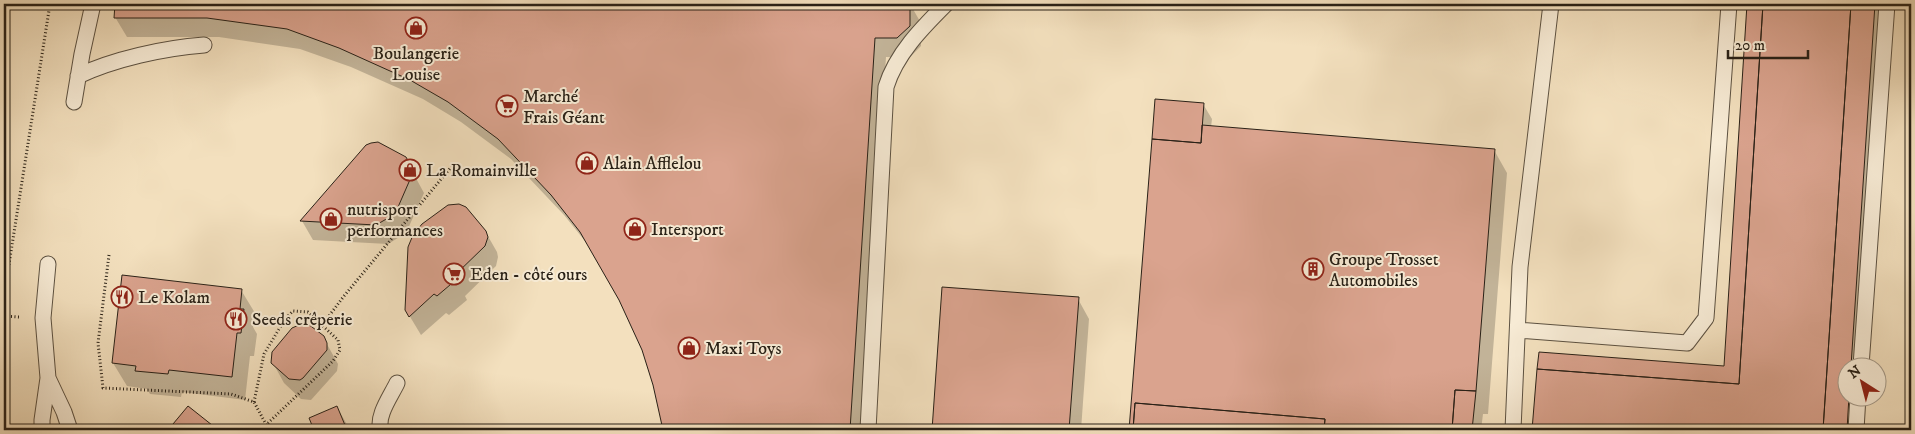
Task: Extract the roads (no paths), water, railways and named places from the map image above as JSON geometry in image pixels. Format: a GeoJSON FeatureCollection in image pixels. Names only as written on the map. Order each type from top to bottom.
{"type":"FeatureCollection","features":[{"type":"Feature","properties":{"kind":"lane"},"geometry":{"type":"LineString","coordinates":[[74,102],[93,4]]}},
{"type":"Feature","properties":{"kind":"lane"},"geometry":{"type":"LineString","coordinates":[[868,430],[886,87],[898,59],[946,4]]}},
{"type":"Feature","properties":{"kind":"lane"},"geometry":{"type":"LineString","coordinates":[[1513,430],[1520,268],[1551,4]]}},
{"type":"Feature","properties":{"kind":"lane"},"geometry":{"type":"LineString","coordinates":[[1518,330],[1687,343],[1706,318],[1729,4]]}},
{"type":"Feature","properties":{"kind":"lane"},"geometry":{"type":"LineString","coordinates":[[1862,356],[1887,4]]}},
{"type":"Feature","properties":{"kind":"lane"},"geometry":{"type":"LineString","coordinates":[[78,76],[94,69],[146,55],[187,46],[204,46]]}},
{"type":"Feature","properties":{"kind":"lane"},"geometry":{"type":"LineString","coordinates":[[42,430],[48,378],[43,318],[48,264]]}},
{"type":"Feature","properties":{"kind":"lane"},"geometry":{"type":"LineString","coordinates":[[48,378],[70,430]]}},
{"type":"Feature","properties":{"kind":"lane"},"geometry":{"type":"LineString","coordinates":[[381,430],[379,427],[381,416],[397,382]]}},
{"type":"Feature","properties":{"kind":"lane"},"geometry":{"type":"LineString","coordinates":[[1856,430],[1857,406]]}},
{"type":"Feature","properties":{"kind":"place","name":"Boulangerie Louise"},"geometry":{"type":"Point","coordinates":[416,28]}},
{"type":"Feature","properties":{"kind":"place","name":"Marché Frais Géant"},"geometry":{"type":"Point","coordinates":[507,106]}},
{"type":"Feature","properties":{"kind":"place","name":"Alain Afflelou"},"geometry":{"type":"Point","coordinates":[587,163]}},
{"type":"Feature","properties":{"kind":"place","name":"La Romainville"},"geometry":{"type":"Point","coordinates":[410,170]}},
{"type":"Feature","properties":{"kind":"place","name":"nutrisport performances"},"geometry":{"type":"Point","coordinates":[331,219]}},
{"type":"Feature","properties":{"kind":"place","name":"Intersport"},"geometry":{"type":"Point","coordinates":[635,229]}},
{"type":"Feature","properties":{"kind":"place","name":"Groupe Trosset Automobiles"},"geometry":{"type":"Point","coordinates":[1313,269]}},
{"type":"Feature","properties":{"kind":"place","name":"Eden - côté ours"},"geometry":{"type":"Point","coordinates":[454,274]}},
{"type":"Feature","properties":{"kind":"place","name":"Le Kolam"},"geometry":{"type":"Point","coordinates":[122,297]}},
{"type":"Feature","properties":{"kind":"place","name":"Seeds crêperie"},"geometry":{"type":"Point","coordinates":[236,319]}},
{"type":"Feature","properties":{"kind":"place","name":"Maxi Toys"},"geometry":{"type":"Point","coordinates":[689,348]}}]}
